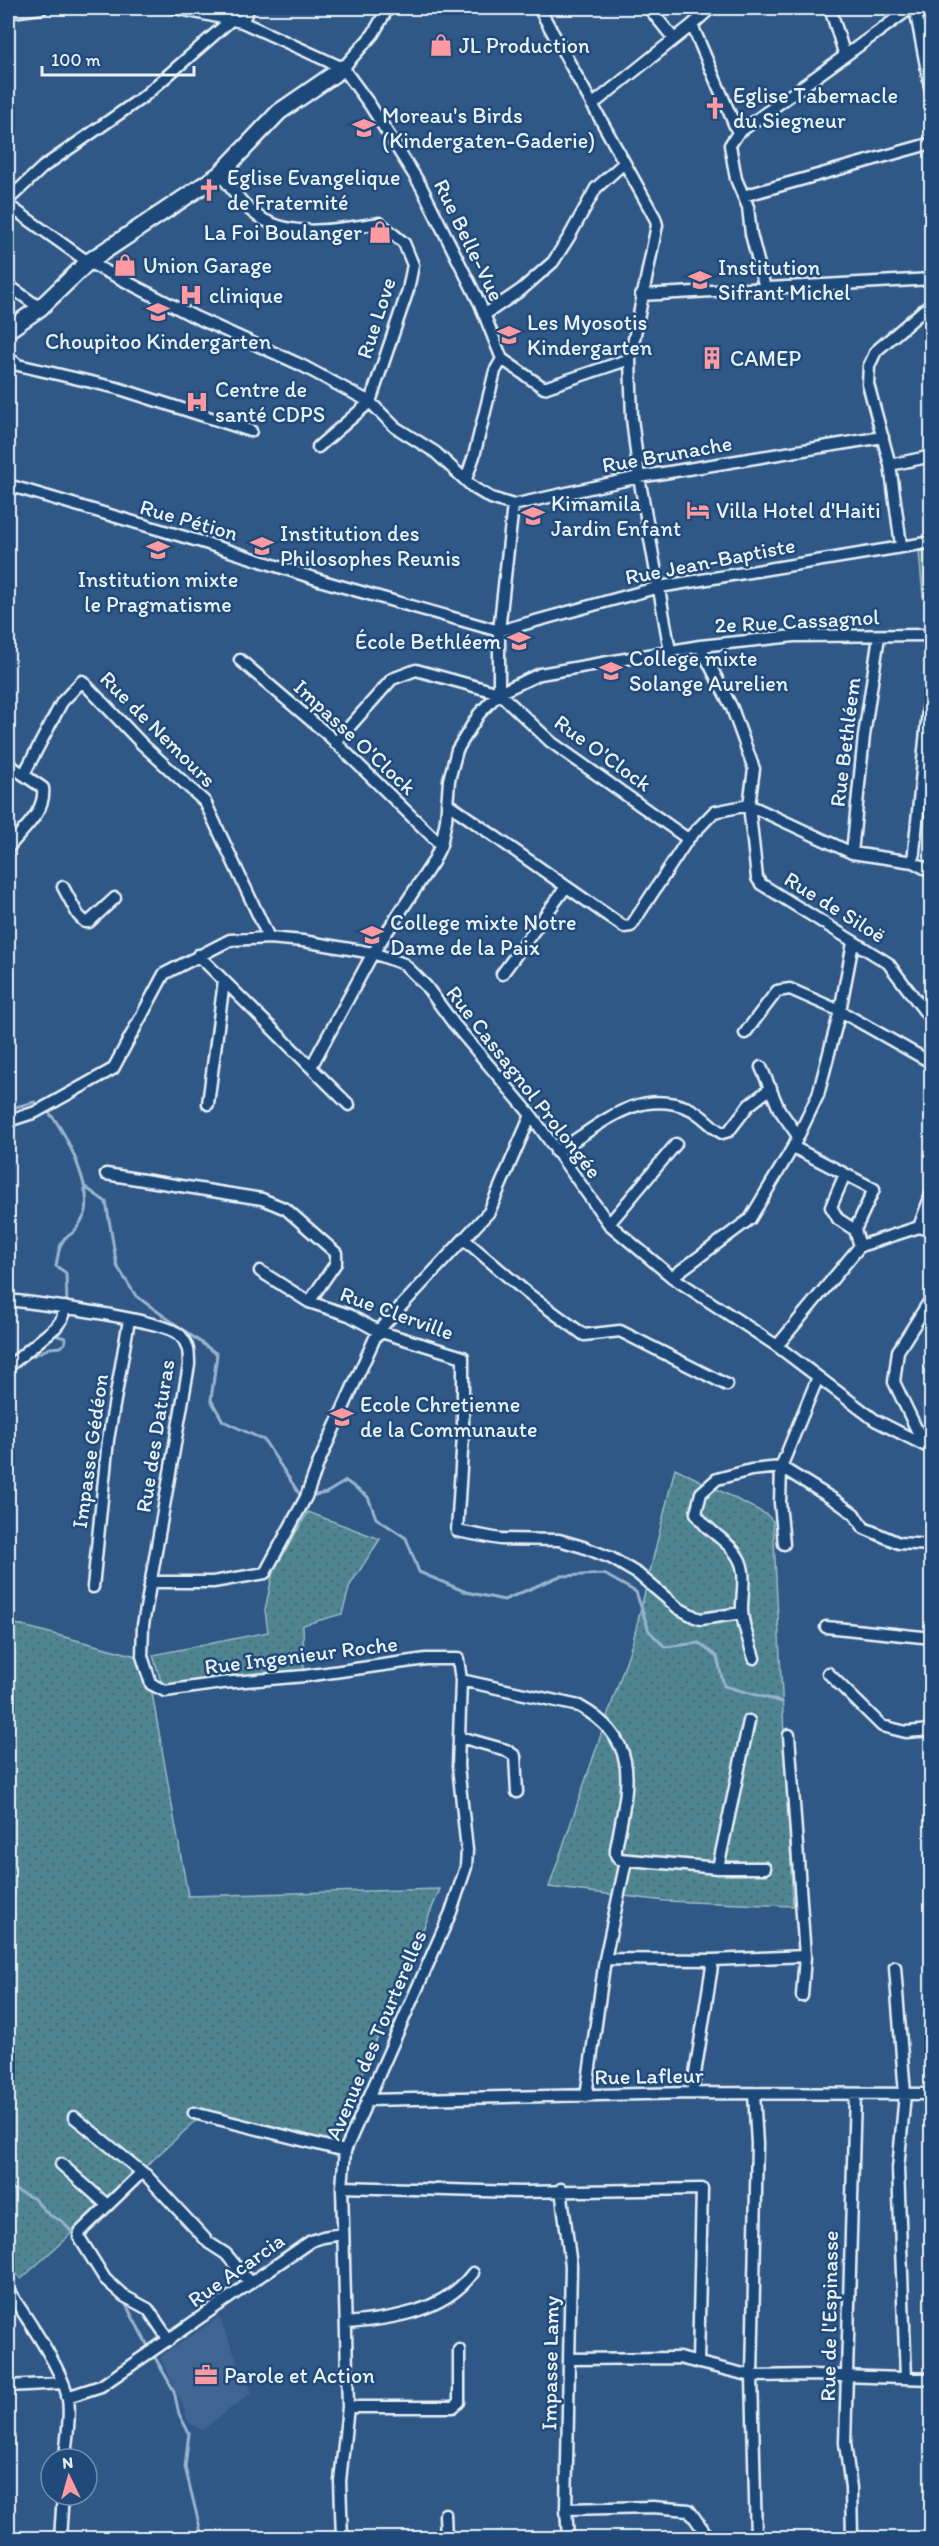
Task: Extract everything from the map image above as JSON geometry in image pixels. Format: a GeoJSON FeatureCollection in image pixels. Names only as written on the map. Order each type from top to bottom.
{"type":"FeatureCollection","features":[{"type":"Feature","properties":{"kind":"street"},"geometry":{"type":"LineString","coordinates":[[10,12],[42,8]]}},
{"type":"Feature","properties":{"kind":"street"},"geometry":{"type":"LineString","coordinates":[[182,8],[236,21],[343,68]]}},
{"type":"Feature","properties":{"kind":"street"},"geometry":{"type":"LineString","coordinates":[[8,200],[43,167],[143,97],[249,8]]}},
{"type":"Feature","properties":{"kind":"street"},"geometry":{"type":"LineString","coordinates":[[8,330],[40,308],[88,262],[220,174],[279,112],[343,68],[373,34],[388,8]]}},
{"type":"Feature","properties":{"kind":"street"},"geometry":{"type":"LineString","coordinates":[[539,8],[657,225],[641,295],[630,359],[632,418],[639,477],[670,651]]}},
{"type":"Feature","properties":{"kind":"street"},"geometry":{"type":"LineString","coordinates":[[649,8],[674,39]]}},
{"type":"Feature","properties":{"kind":"street"},"geometry":{"type":"LineString","coordinates":[[592,105],[711,8]]}},
{"type":"Feature","properties":{"kind":"street"},"geometry":{"type":"LineString","coordinates":[[830,8],[846,56]]}},
{"type":"Feature","properties":{"kind":"street"},"geometry":{"type":"LineString","coordinates":[[765,288],[751,234],[748,207],[735,179],[730,145],[738,133],[913,8],[932,97]]}},
{"type":"Feature","properties":{"kind":"street"},"geometry":{"type":"LineString","coordinates":[[692,25],[738,133]]}},
{"type":"Feature","properties":{"kind":"street","name":"Rue Belle-Vue"},"geometry":{"type":"LineString","coordinates":[[343,68],[370,105],[422,186],[484,315],[502,359]]}},
{"type":"Feature","properties":{"kind":"street"},"geometry":{"type":"LineString","coordinates":[[743,196],[932,143]]}},
{"type":"Feature","properties":{"kind":"street"},"geometry":{"type":"LineString","coordinates":[[484,315],[521,290],[553,262],[597,188],[624,163]]}},
{"type":"Feature","properties":{"kind":"street","name":"Rue Love"},"geometry":{"type":"LineString","coordinates":[[220,174],[251,211],[281,226],[313,232],[380,223],[404,243],[412,265],[408,290],[370,402]]}},
{"type":"Feature","properties":{"kind":"street"},"geometry":{"type":"LineString","coordinates":[[8,205],[88,262],[193,316],[302,365],[370,402],[395,427],[435,452],[474,488],[491,498],[513,505],[499,631],[499,693],[416,670],[393,679],[335,743]]}},
{"type":"Feature","properties":{"kind":"street"},"geometry":{"type":"LineString","coordinates":[[641,295],[932,279]]}},
{"type":"Feature","properties":{"kind":"street"},"geometry":{"type":"LineString","coordinates":[[8,285],[40,308]]}},
{"type":"Feature","properties":{"kind":"street"},"geometry":{"type":"LineString","coordinates":[[901,545],[890,465],[868,384],[868,366],[876,351],[932,303]]}},
{"type":"Feature","properties":{"kind":"street"},"geometry":{"type":"LineString","coordinates":[[8,357],[18,365],[117,388],[251,431]]}},
{"type":"Feature","properties":{"kind":"street"},"geometry":{"type":"LineString","coordinates":[[466,479],[495,371],[502,359],[544,388],[630,359]]}},
{"type":"Feature","properties":{"kind":"street"},"geometry":{"type":"LineString","coordinates":[[318,447],[370,402]]}},
{"type":"Feature","properties":{"kind":"street","name":"Rue Brunache"},"geometry":{"type":"LineString","coordinates":[[513,505],[639,477],[883,437]]}},
{"type":"Feature","properties":{"kind":"street"},"geometry":{"type":"LineString","coordinates":[[890,465],[932,456]]}},
{"type":"Feature","properties":{"kind":"street","name":"Rue Pétion"},"geometry":{"type":"LineString","coordinates":[[8,485],[205,543],[326,582],[499,631]]}},
{"type":"Feature","properties":{"kind":"street","name":"Rue Jean-Baptiste"},"geometry":{"type":"LineString","coordinates":[[499,631],[659,587],[901,545],[932,542]]}},
{"type":"Feature","properties":{"kind":"street","name":"2e Rue Cassagnol"},"geometry":{"type":"LineString","coordinates":[[311,1067],[373,953],[433,862],[441,845],[449,780],[457,750],[479,714],[499,693],[540,674],[700,646],[794,636],[932,635]]}},
{"type":"Feature","properties":{"kind":"street","name":"Rue Bethléem"},"geometry":{"type":"LineString","coordinates":[[852,853],[864,736],[879,636]]}},
{"type":"Feature","properties":{"kind":"street","name":"Rue de Siloë"},"geometry":{"type":"LineString","coordinates":[[700,646],[732,708],[754,769],[749,805],[757,878],[761,884],[888,963],[932,1021]]}},
{"type":"Feature","properties":{"kind":"street","name":"Impasse O'Clock"},"geometry":{"type":"LineString","coordinates":[[240,660],[335,743],[441,845]]}},
{"type":"Feature","properties":{"kind":"street"},"geometry":{"type":"LineString","coordinates":[[914,862],[932,670]]}},
{"type":"Feature","properties":{"kind":"street","name":"Rue de Nemours"},"geometry":{"type":"LineString","coordinates":[[24,774],[63,702],[82,681],[142,744],[205,802],[268,938]]}},
{"type":"Feature","properties":{"kind":"street","name":"Rue O'Clock"},"geometry":{"type":"LineString","coordinates":[[499,693],[551,742],[688,839]]}},
{"type":"Feature","properties":{"kind":"street"},"geometry":{"type":"LineString","coordinates":[[8,764],[43,788],[45,800],[8,848]]}},
{"type":"Feature","properties":{"kind":"street"},"geometry":{"type":"LineString","coordinates":[[447,803],[621,926],[630,926],[688,839],[714,812],[749,805],[852,853],[914,862],[932,872]]}},
{"type":"Feature","properties":{"kind":"street"},"geometry":{"type":"LineString","coordinates":[[63,887],[78,915],[85,922],[89,922],[115,898]]}},
{"type":"Feature","properties":{"kind":"street"},"geometry":{"type":"LineString","coordinates":[[502,974],[566,887]]}},
{"type":"Feature","properties":{"kind":"street","name":"Rue Cassagnol Prolongée"},"geometry":{"type":"LineString","coordinates":[[8,1121],[36,1112],[113,1069],[164,974],[230,940],[268,938],[303,941],[373,953],[404,964],[426,986],[454,1024],[531,1115],[609,1224],[672,1277],[777,1346],[875,1420],[928,1447]]}},
{"type":"Feature","properties":{"kind":"street"},"geometry":{"type":"LineString","coordinates":[[672,1277],[750,1219],[793,1147],[818,1095],[840,1011],[853,943]]}},
{"type":"Feature","properties":{"kind":"street"},"geometry":{"type":"LineString","coordinates":[[198,955],[349,1105]]}},
{"type":"Feature","properties":{"kind":"street"},"geometry":{"type":"LineString","coordinates":[[208,1104],[224,981]]}},
{"type":"Feature","properties":{"kind":"street"},"geometry":{"type":"LineString","coordinates":[[745,1033],[777,991],[790,989],[840,1011],[931,1062]]}},
{"type":"Feature","properties":{"kind":"street"},"geometry":{"type":"LineString","coordinates":[[761,1067],[779,1108],[798,1136]]}},
{"type":"Feature","properties":{"kind":"street"},"geometry":{"type":"LineString","coordinates":[[556,1152],[596,1128],[612,1114],[633,1105],[674,1105],[690,1109],[722,1133],[729,1131],[749,1105],[771,1088]]}},
{"type":"Feature","properties":{"kind":"street"},"geometry":{"type":"LineString","coordinates":[[150,1582],[213,1582],[266,1573],[306,1497],[318,1464],[378,1331],[489,1212],[531,1115]]}},
{"type":"Feature","properties":{"kind":"street"},"geometry":{"type":"LineString","coordinates":[[609,1224],[676,1144]]}},
{"type":"Feature","properties":{"kind":"street"},"geometry":{"type":"LineString","coordinates":[[793,1147],[874,1189],[855,1230]]}},
{"type":"Feature","properties":{"kind":"street"},"geometry":{"type":"LineString","coordinates":[[106,1174],[262,1199],[279,1205],[336,1253],[336,1263],[309,1302]]}},
{"type":"Feature","properties":{"kind":"street"},"geometry":{"type":"LineString","coordinates":[[845,1174],[831,1207],[838,1219],[855,1230],[860,1246]]}},
{"type":"Feature","properties":{"kind":"street"},"geometry":{"type":"LineString","coordinates":[[919,1227],[932,1192]]}},
{"type":"Feature","properties":{"kind":"street"},"geometry":{"type":"LineString","coordinates":[[777,1346],[860,1246],[919,1227],[932,1231]]}},
{"type":"Feature","properties":{"kind":"street"},"geometry":{"type":"LineString","coordinates":[[465,1240],[518,1286],[584,1335],[620,1331],[727,1385]]}},
{"type":"Feature","properties":{"kind":"street","name":"Rue Clerville"},"geometry":{"type":"LineString","coordinates":[[260,1271],[309,1302],[349,1315],[378,1331],[463,1357],[462,1436],[456,1531],[500,1539],[560,1540],[611,1558],[638,1574],[678,1608],[695,1617],[701,1619],[742,1613]]}},
{"type":"Feature","properties":{"kind":"street"},"geometry":{"type":"LineString","coordinates":[[928,1447],[894,1382],[898,1351],[932,1297]]}},
{"type":"Feature","properties":{"kind":"street","name":"Rue des Daturas"},"geometry":{"type":"LineString","coordinates":[[8,1300],[65,1307],[159,1324],[179,1334],[188,1347],[189,1365],[143,1625],[142,1656],[151,1683]]}},
{"type":"Feature","properties":{"kind":"street"},"geometry":{"type":"LineString","coordinates":[[8,1367],[56,1326],[62,1319],[65,1307]]}},
{"type":"Feature","properties":{"kind":"street","name":"Impasse Gédéon"},"geometry":{"type":"LineString","coordinates":[[93,1587],[108,1440],[129,1320]]}},
{"type":"Feature","properties":{"kind":"street"},"geometry":{"type":"LineString","coordinates":[[784,1544],[780,1503],[781,1467],[818,1377]]}},
{"type":"Feature","properties":{"kind":"street"},"geometry":{"type":"LineString","coordinates":[[754,1658],[742,1613],[743,1577],[739,1558],[730,1546],[699,1520],[696,1513],[696,1504],[701,1493],[717,1479],[742,1472],[781,1467],[854,1514],[864,1528],[899,1543],[932,1545]]}},
{"type":"Feature","properties":{"kind":"street"},"geometry":{"type":"LineString","coordinates":[[826,1627],[932,1638]]}},
{"type":"Feature","properties":{"kind":"street","name":"Rue Ingenieur Roche"},"geometry":{"type":"LineString","coordinates":[[151,1683],[165,1691],[222,1683],[305,1676],[426,1659],[458,1659]]}},
{"type":"Feature","properties":{"kind":"street","name":"Avenue des Tourterelles"},"geometry":{"type":"LineString","coordinates":[[342,2538],[340,2481],[348,2407],[347,2324],[342,2234],[345,2151],[462,1882],[467,1850],[458,1766],[460,1680],[458,1659]]}},
{"type":"Feature","properties":{"kind":"street"},"geometry":{"type":"LineString","coordinates":[[828,1673],[882,1726],[906,1732],[932,1730]]}},
{"type":"Feature","properties":{"kind":"street"},"geometry":{"type":"LineString","coordinates":[[460,1680],[579,1706],[596,1715],[612,1731],[622,1747],[626,1763],[627,1790],[616,1855],[619,1859],[718,1868],[765,1868]]}},
{"type":"Feature","properties":{"kind":"street"},"geometry":{"type":"LineString","coordinates":[[718,1868],[749,1721]]}},
{"type":"Feature","properties":{"kind":"street"},"geometry":{"type":"LineString","coordinates":[[789,1736],[805,1956],[802,1996]]}},
{"type":"Feature","properties":{"kind":"street"},"geometry":{"type":"LineString","coordinates":[[460,1737],[506,1750],[515,1756],[517,1792]]}},
{"type":"Feature","properties":{"kind":"street"},"geometry":{"type":"LineString","coordinates":[[586,2096],[605,1959],[626,1861]]}},
{"type":"Feature","properties":{"kind":"street"},"geometry":{"type":"LineString","coordinates":[[605,1959],[713,1960],[805,1956]]}},
{"type":"Feature","properties":{"kind":"street"},"geometry":{"type":"LineString","coordinates":[[692,2094],[713,1960]]}},
{"type":"Feature","properties":{"kind":"street"},"geometry":{"type":"LineString","coordinates":[[895,1967],[905,2094],[898,2169],[906,2378]]}},
{"type":"Feature","properties":{"kind":"street","name":"Rue Lafleur"},"geometry":{"type":"LineString","coordinates":[[367,2100],[692,2094],[932,2094]]}},
{"type":"Feature","properties":{"kind":"street"},"geometry":{"type":"LineString","coordinates":[[754,2094],[757,2144],[752,2376],[756,2538]]}},
{"type":"Feature","properties":{"kind":"street","name":"Rue de l'Espinasse"},"geometry":{"type":"LineString","coordinates":[[852,2538],[851,2488],[845,2443],[849,2377],[855,2094]]}},
{"type":"Feature","properties":{"kind":"street"},"geometry":{"type":"LineString","coordinates":[[194,2113],[345,2151]]}},
{"type":"Feature","properties":{"kind":"street"},"geometry":{"type":"LineString","coordinates":[[74,2117],[143,2173],[209,2243],[226,2254],[250,2283]]}},
{"type":"Feature","properties":{"kind":"street"},"geometry":{"type":"LineString","coordinates":[[62,2164],[107,2205]]}},
{"type":"Feature","properties":{"kind":"street"},"geometry":{"type":"LineString","coordinates":[[143,2173],[80,2232],[79,2240],[105,2279],[124,2295],[148,2309],[169,2340]]}},
{"type":"Feature","properties":{"kind":"street"},"geometry":{"type":"LineString","coordinates":[[342,2187],[521,2192],[561,2189],[702,2188],[698,2363]]}},
{"type":"Feature","properties":{"kind":"street","name":"Impasse Lamy"},"geometry":{"type":"LineString","coordinates":[[561,2189],[571,2266],[566,2509],[568,2538]]}},
{"type":"Feature","properties":{"kind":"street","name":"Rue Acarcia"},"geometry":{"type":"LineString","coordinates":[[68,2397],[101,2386],[311,2241],[342,2234]]}},
{"type":"Feature","properties":{"kind":"street"},"geometry":{"type":"LineString","coordinates":[[347,2324],[389,2319],[408,2314],[455,2291],[473,2273]]}},
{"type":"Feature","properties":{"kind":"street"},"geometry":{"type":"LineString","coordinates":[[8,2290],[31,2325],[68,2397],[66,2447]]}},
{"type":"Feature","properties":{"kind":"street"},"geometry":{"type":"LineString","coordinates":[[348,2407],[453,2407],[459,2402],[459,2349]]}},
{"type":"Feature","properties":{"kind":"street"},"geometry":{"type":"LineString","coordinates":[[570,2359],[679,2358],[752,2376],[932,2379]]}},
{"type":"Feature","properties":{"kind":"street"},"geometry":{"type":"LineString","coordinates":[[8,2386],[63,2384]]}},
{"type":"Feature","properties":{"kind":"street"},"geometry":{"type":"LineString","coordinates":[[60,2538],[62,2507]]}},
{"type":"Feature","properties":{"kind":"street"},"geometry":{"type":"LineString","coordinates":[[566,2509],[653,2507],[689,2510],[704,2531],[705,2538]]}},
{"type":"Feature","properties":{"kind":"street"},"geometry":{"type":"LineString","coordinates":[[446,2514],[446,2538]]}},
{"type":"Feature","properties":{"kind":"shaded area","name":"Parole et Action"},"geometry":{"type":"Polygon","coordinates":[[[219,2317],[251,2393],[202,2430],[189,2423],[160,2357],[219,2317]]]}},
{"type":"Feature","properties":{"kind":"green space"},"geometry":{"type":"Polygon","coordinates":[[[931,550],[931,594],[923,596],[919,552],[931,550]]]}},
{"type":"Feature","properties":{"kind":"green space"},"geometry":{"type":"Polygon","coordinates":[[[675,1468],[766,1514],[773,1521],[793,1906],[665,1901],[549,1887],[633,1641],[675,1468]]]}},
{"type":"Feature","properties":{"kind":"green space"},"geometry":{"type":"Polygon","coordinates":[[[308,1512],[380,1539],[350,1585],[342,1614],[303,1625],[304,1671],[163,1688],[153,1655],[268,1632],[265,1610],[273,1572],[308,1512]]]}},
{"type":"Feature","properties":{"kind":"green space"},"geometry":{"type":"Polygon","coordinates":[[[8,1622],[136,1656],[152,1693],[188,1896],[440,1889],[330,2151],[199,2118],[21,2279],[8,2264],[8,1622]]]}},
{"type":"Feature","properties":{"kind":"waterway"},"geometry":{"type":"LineString","coordinates":[[8,1109],[35,1102],[40,1105]]}},
{"type":"Feature","properties":{"kind":"waterway"},"geometry":{"type":"LineString","coordinates":[[45,1109],[68,1142],[80,1172],[86,1200],[84,1216],[75,1230],[60,1245],[56,1266],[66,1273],[67,1304]]}},
{"type":"Feature","properties":{"kind":"waterway"},"geometry":{"type":"LineString","coordinates":[[85,1187],[106,1202],[117,1266],[136,1296],[217,1354],[211,1400],[223,1421],[264,1440],[302,1498],[304,1497]]}},
{"type":"Feature","properties":{"kind":"waterway"},"geometry":{"type":"LineString","coordinates":[[26,1359],[50,1348],[61,1347],[65,1343],[65,1338],[58,1336],[58,1330]]}},
{"type":"Feature","properties":{"kind":"waterway"},"geometry":{"type":"LineString","coordinates":[[310,1496],[326,1493],[346,1481],[368,1497],[376,1518],[406,1538],[419,1572],[466,1592],[504,1600],[560,1576],[604,1574],[636,1592],[649,1631],[665,1647],[699,1643],[717,1657],[724,1686],[782,1702]]}},
{"type":"Feature","properties":{"kind":"waterway"},"geometry":{"type":"LineString","coordinates":[[8,2187],[33,2198],[49,2215],[62,2221],[75,2236]]}},
{"type":"Feature","properties":{"kind":"waterway"},"geometry":{"type":"LineString","coordinates":[[124,2301],[149,2348]]}},
{"type":"Feature","properties":{"kind":"waterway"},"geometry":{"type":"LineString","coordinates":[[153,2354],[174,2391],[179,2414],[189,2433],[185,2467],[202,2536],[200,2538]]}},
{"type":"Feature","properties":{"kind":"place","name":"JL Production"},"geometry":{"type":"Point","coordinates":[441,45]}},
{"type":"Feature","properties":{"kind":"place","name":"Eglise Tabernacle du Siegneur"},"geometry":{"type":"Point","coordinates":[715,108]}},
{"type":"Feature","properties":{"kind":"place","name":"Moreau's Birds (Kindergaten-Gaderie)"},"geometry":{"type":"Point","coordinates":[364,128]}},
{"type":"Feature","properties":{"kind":"place","name":"Eglise Evangelique de Fraternité"},"geometry":{"type":"Point","coordinates":[209,190]}},
{"type":"Feature","properties":{"kind":"place","name":"La Foi Boulanger"},"geometry":{"type":"Point","coordinates":[380,232]}},
{"type":"Feature","properties":{"kind":"place","name":"Union Garage"},"geometry":{"type":"Point","coordinates":[125,265]}},
{"type":"Feature","properties":{"kind":"place","name":"Institution Sifrant Michel"},"geometry":{"type":"Point","coordinates":[700,280]}},
{"type":"Feature","properties":{"kind":"place","name":"clinique"},"geometry":{"type":"Point","coordinates":[191,295]}},
{"type":"Feature","properties":{"kind":"place","name":"Choupitoo Kindergarten"},"geometry":{"type":"Point","coordinates":[158,312]}},
{"type":"Feature","properties":{"kind":"place","name":"Les Myosotis Kindergarten"},"geometry":{"type":"Point","coordinates":[509,335]}},
{"type":"Feature","properties":{"kind":"place","name":"CAMEP"},"geometry":{"type":"Point","coordinates":[712,358]}},
{"type":"Feature","properties":{"kind":"place","name":"Centre de santé CDPS"},"geometry":{"type":"Point","coordinates":[197,402]}},
{"type":"Feature","properties":{"kind":"place","name":"Villa Hotel d'Haiti"},"geometry":{"type":"Point","coordinates":[698,510]}},
{"type":"Feature","properties":{"kind":"place","name":"Kimamila Jardin Enfant"},"geometry":{"type":"Point","coordinates":[533,516]}},
{"type":"Feature","properties":{"kind":"place","name":"Institution des Philosophes Reunis"},"geometry":{"type":"Point","coordinates":[262,546]}},
{"type":"Feature","properties":{"kind":"place","name":"Institution mixte le Pragmatisme"},"geometry":{"type":"Point","coordinates":[158,550]}},
{"type":"Feature","properties":{"kind":"place","name":"École Bethléem"},"geometry":{"type":"Point","coordinates":[519,641]}},
{"type":"Feature","properties":{"kind":"place","name":"College mixte Solange Aurelien"},"geometry":{"type":"Point","coordinates":[611,671]}},
{"type":"Feature","properties":{"kind":"place","name":"College mixte Notre Dame de la Paix"},"geometry":{"type":"Point","coordinates":[372,935]}},
{"type":"Feature","properties":{"kind":"place","name":"Ecole Chretienne de la Communaute"},"geometry":{"type":"Point","coordinates":[342,1417]}},
{"type":"Feature","properties":{"kind":"place","name":"Parole et Action"},"geometry":{"type":"Point","coordinates":[206,2375]}}]}
